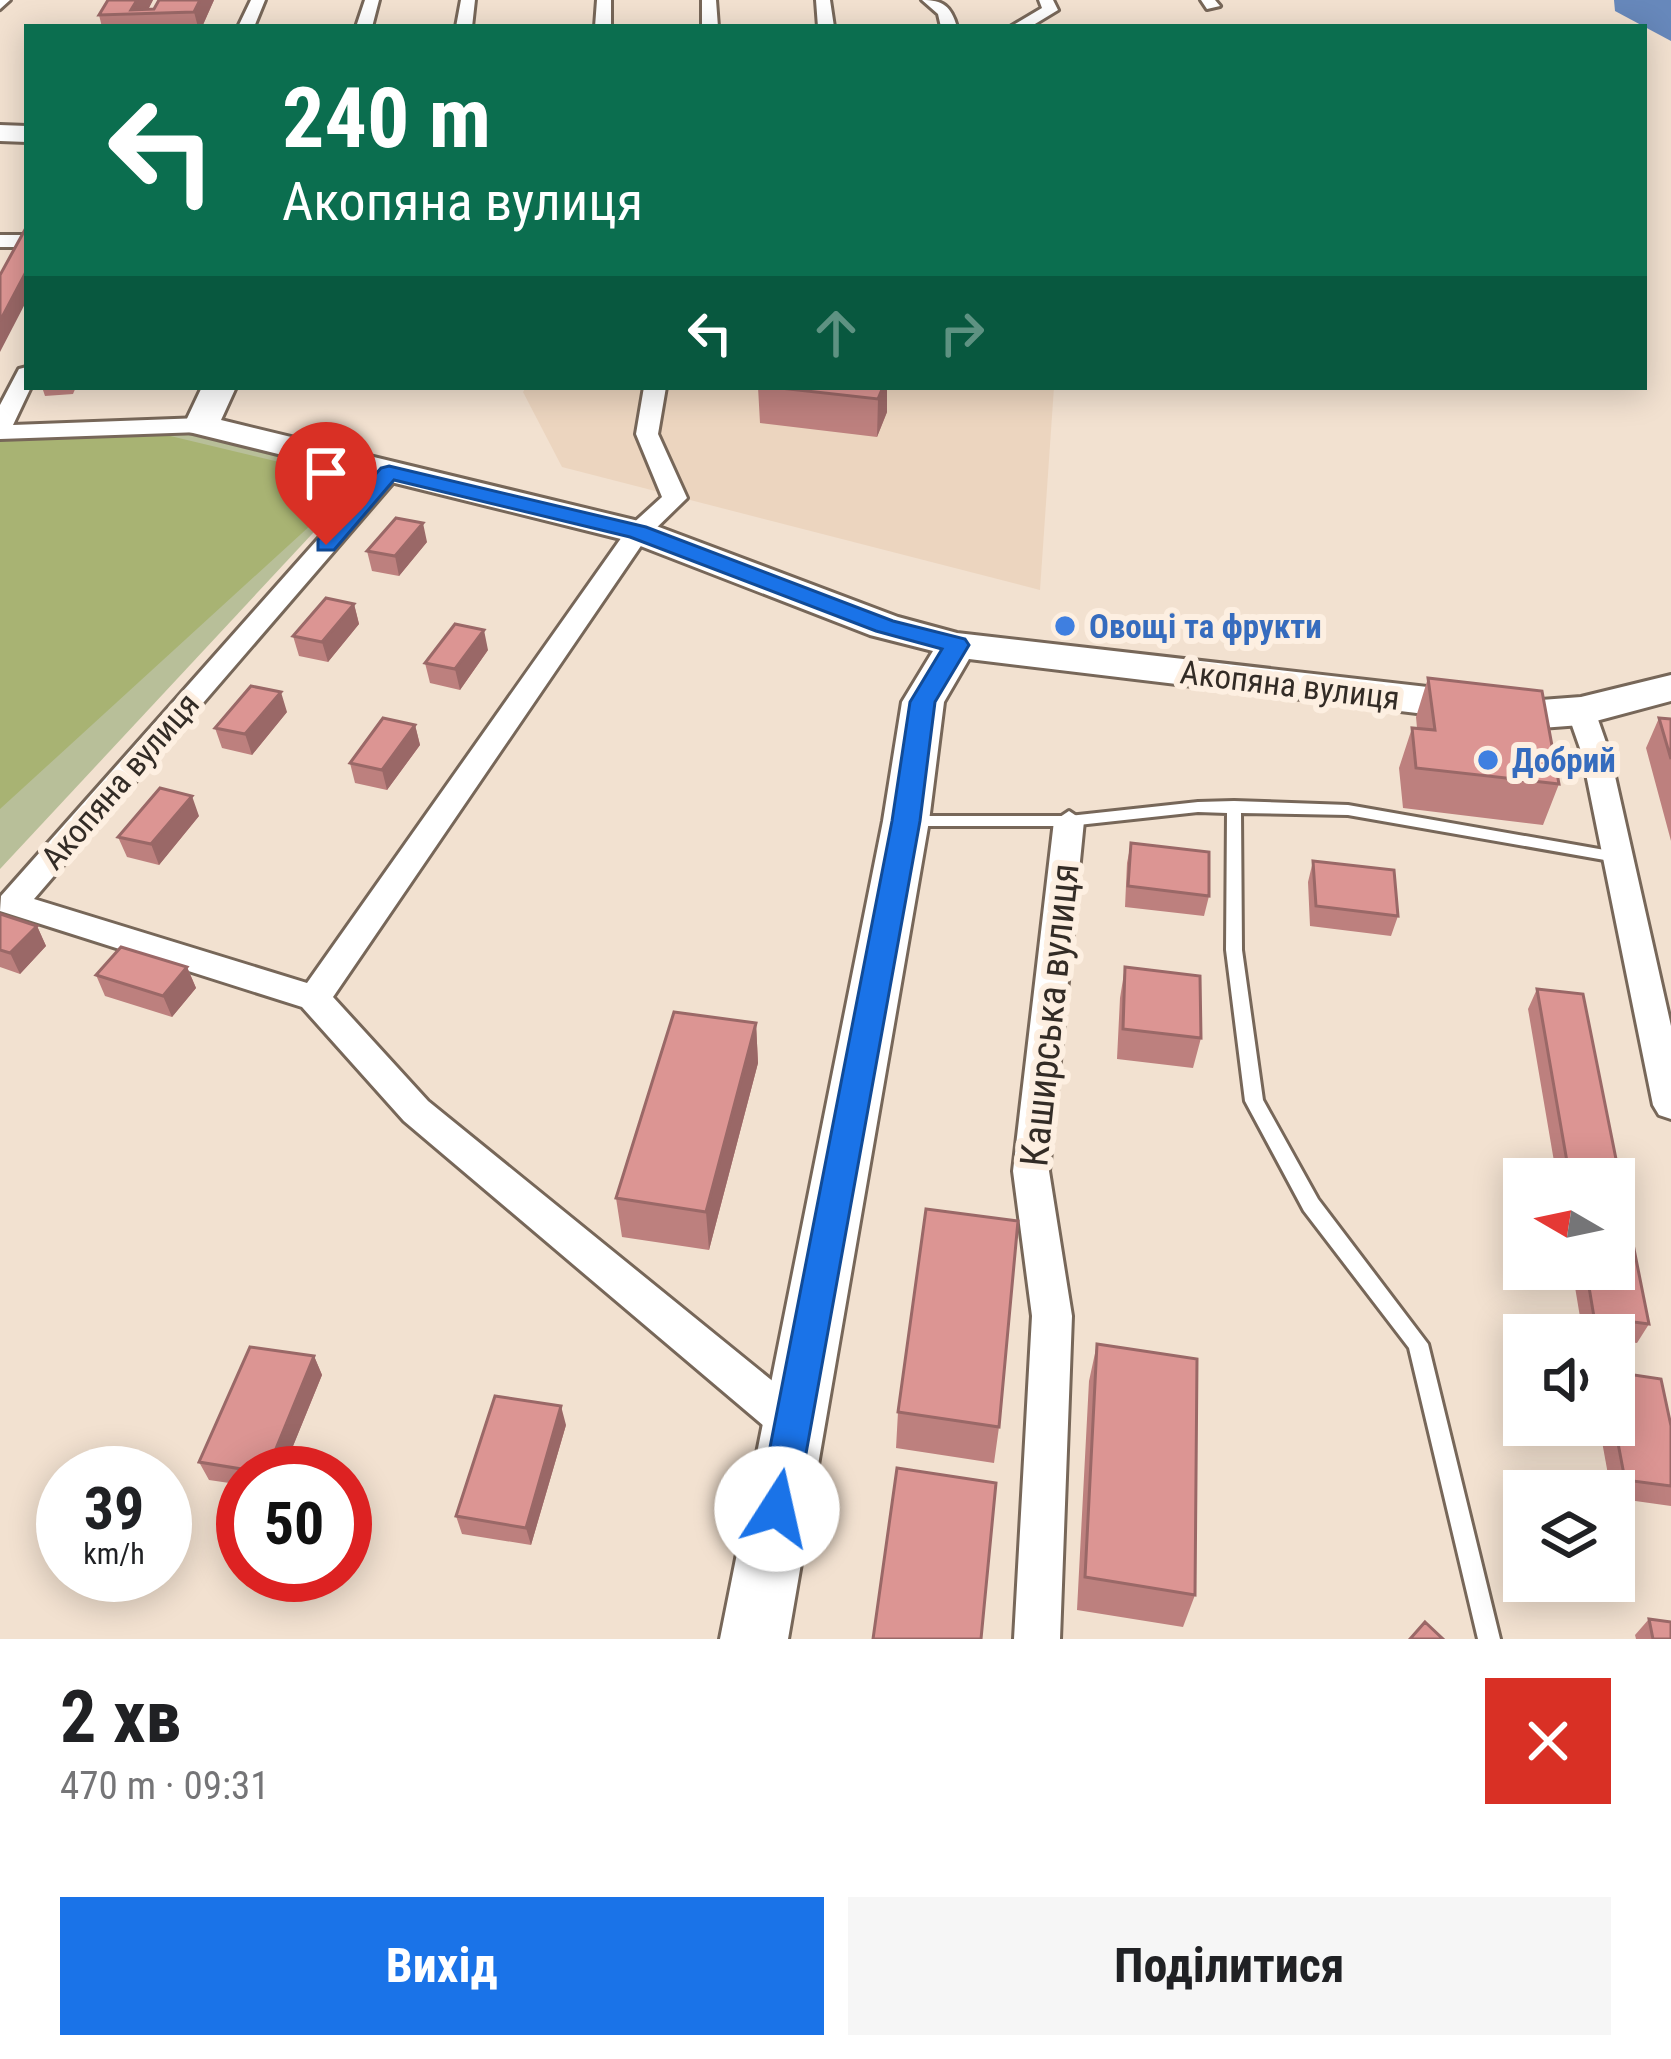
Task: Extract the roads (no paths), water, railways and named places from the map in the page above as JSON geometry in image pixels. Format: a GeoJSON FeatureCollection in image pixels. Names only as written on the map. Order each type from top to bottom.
{"type":"FeatureCollection","features":[{"type":"Feature","properties":{"kind":"main road"},"geometry":{"type":"LineString","coordinates":[[201,425],[217,390]]}},
{"type":"Feature","properties":{"kind":"main road","name":"Акопяна вулиця"},"geometry":{"type":"LineString","coordinates":[[201,425],[638,532],[884,626],[957,645],[1495,711],[1581,711],[1671,688]]}},
{"type":"Feature","properties":{"kind":"main road"},"geometry":{"type":"LineString","coordinates":[[754,1639],[906,821],[923,702],[957,645]]}},
{"type":"Feature","properties":{"kind":"street"},"geometry":{"type":"LineString","coordinates":[[929,0],[945,12],[948,24]]}},
{"type":"Feature","properties":{"kind":"street"},"geometry":{"type":"LineString","coordinates":[[1022,24],[1048,5]]}},
{"type":"Feature","properties":{"kind":"street","name":"Акопяна вулиця"},"geometry":{"type":"LineString","coordinates":[[24,380],[0,430],[201,425]]}},
{"type":"Feature","properties":{"kind":"street"},"geometry":{"type":"LineString","coordinates":[[654,390],[647,434],[675,498],[638,532],[314,998],[416,1111],[792,1423]]}},
{"type":"Feature","properties":{"kind":"street","name":"Акопяна вулиця"},"geometry":{"type":"LineString","coordinates":[[314,998],[12,904],[389,473]]}},
{"type":"Feature","properties":{"kind":"street"},"geometry":{"type":"LineString","coordinates":[[1581,711],[1596,754],[1671,1105]]}},
{"type":"Feature","properties":{"kind":"street","name":"Каширська вулиця"},"geometry":{"type":"LineString","coordinates":[[1037,1639],[1052,1316],[1031,1171],[1069,821]]}},
{"type":"Feature","properties":{"kind":"lane"},"geometry":{"type":"LineString","coordinates":[[906,821],[1069,821],[1234,806],[1348,810],[1616,857]]}},
{"type":"Feature","properties":{"kind":"lane"},"geometry":{"type":"LineString","coordinates":[[1234,806],[1234,950],[1253,1101],[1311,1205],[1418,1343],[1489,1639]]}},
{"type":"Feature","properties":{"kind":"water"},"geometry":{"type":"Polygon","coordinates":[[[1614,0],[1671,0],[1671,41],[1647,24],[1615,11],[1614,0]]]}},
{"type":"Feature","properties":{"kind":"place","name":"Овощі та фрукти"},"geometry":{"type":"Point","coordinates":[1065,626]}},
{"type":"Feature","properties":{"kind":"place","name":"Добрий"},"geometry":{"type":"Point","coordinates":[1488,760]}}]}
